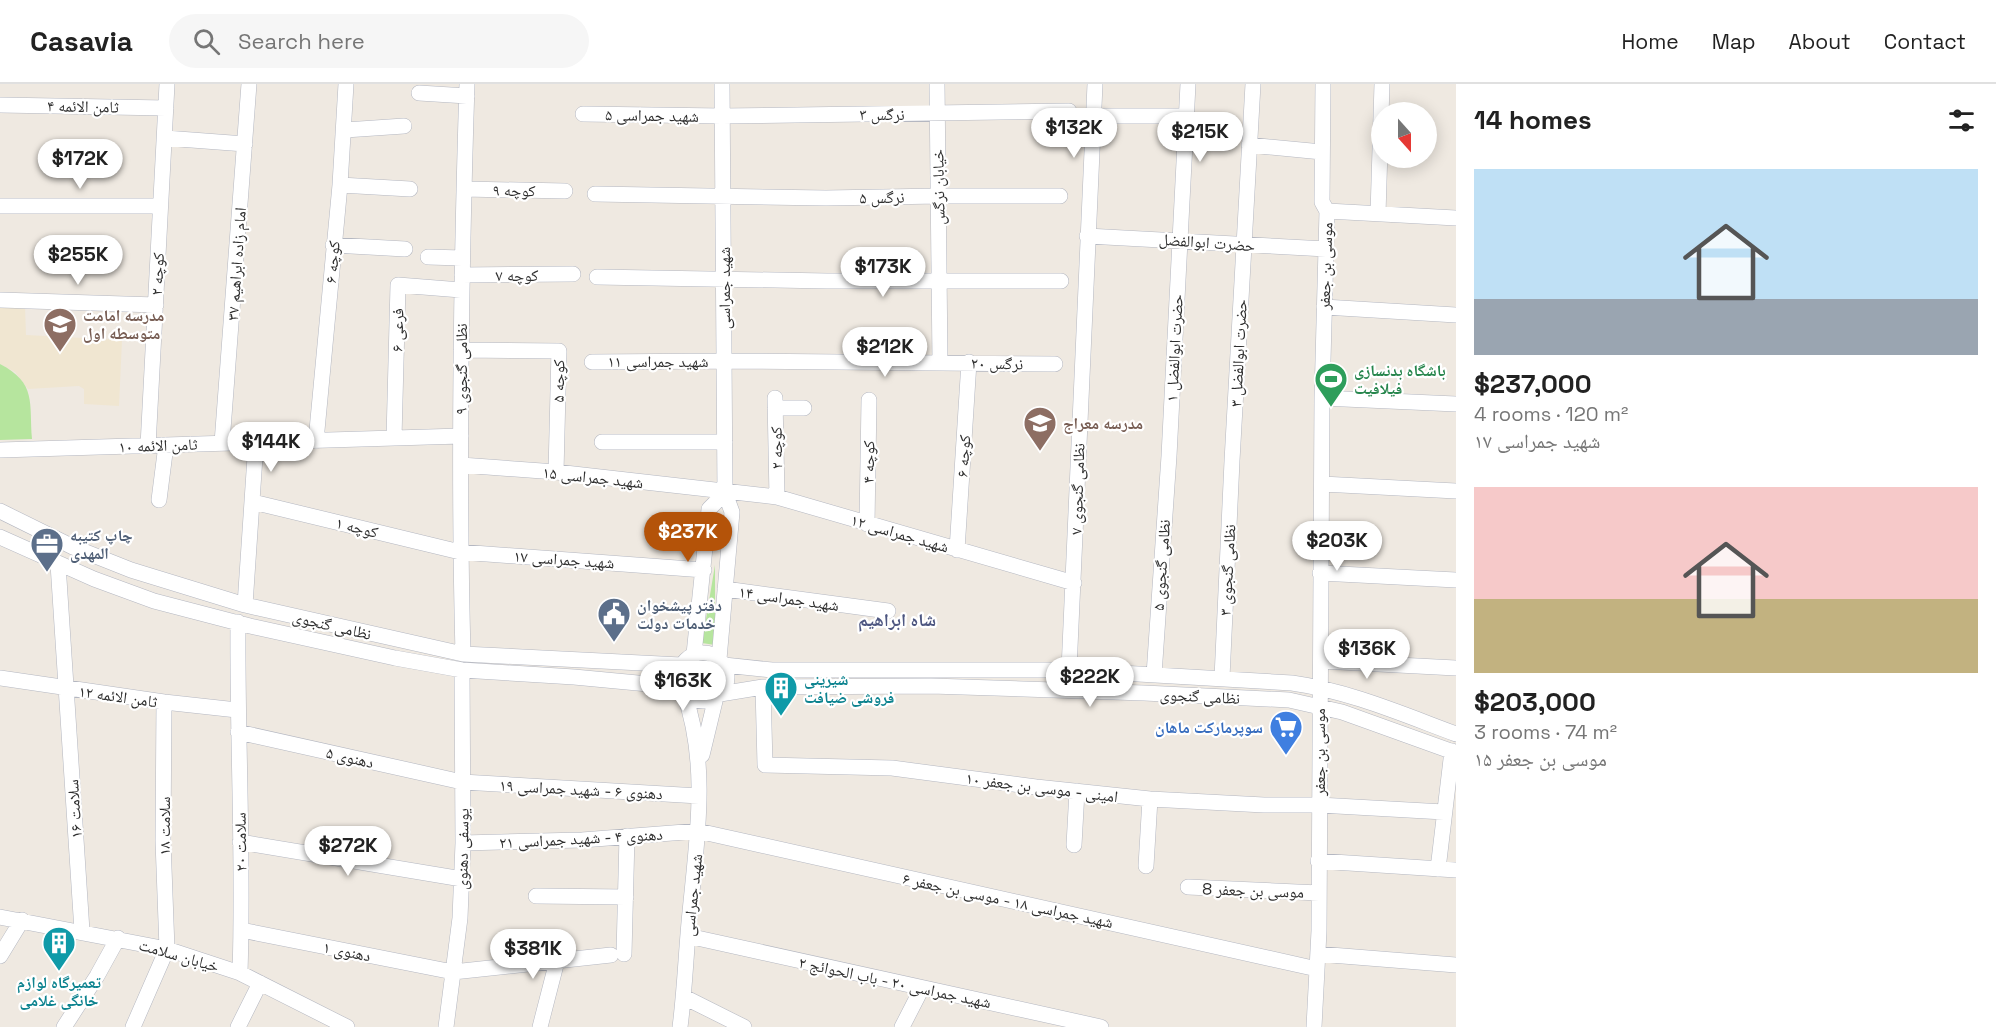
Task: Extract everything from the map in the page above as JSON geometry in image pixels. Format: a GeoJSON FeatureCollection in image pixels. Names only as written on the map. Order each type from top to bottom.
{"type":"FeatureCollection","features":[{"type":"Feature","properties":{"kind":"street","name":"کوچه ۲"},"geometry":{"type":"LineString","coordinates":[[148,446],[167,84]]}},
{"type":"Feature","properties":{"kind":"street","name":"امام زاده ابراهیم ۳۷"},"geometry":{"type":"LineString","coordinates":[[222,443],[249,84]]}},
{"type":"Feature","properties":{"kind":"street","name":"کوچه ۶"},"geometry":{"type":"LineString","coordinates":[[316,441],[345,130],[346,84]]}},
{"type":"Feature","properties":{"kind":"street","name":"شهید جمراسی"},"geometry":{"type":"LineString","coordinates":[[722,84],[724,493],[732,512],[725,589],[722,662]]}},
{"type":"Feature","properties":{"kind":"street","name":"خیابان نرگس"},"geometry":{"type":"LineString","coordinates":[[937,84],[939,362]]}},
{"type":"Feature","properties":{"kind":"street","name":"نظامی گنجوی ۷"},"geometry":{"type":"LineString","coordinates":[[1069,670],[1095,84]]}},
{"type":"Feature","properties":{"kind":"street","name":"حضرت ابوالفضل ۱"},"geometry":{"type":"LineString","coordinates":[[1169,456],[1188,84]]}},
{"type":"Feature","properties":{"kind":"street","name":"حضرت ابوالفضل ۳"},"geometry":{"type":"LineString","coordinates":[[1232,461],[1253,84]]}},
{"type":"Feature","properties":{"kind":"street"},"geometry":{"type":"LineString","coordinates":[[1323,84],[1322,202],[1327,211]]}},
{"type":"Feature","properties":{"kind":"street"},"geometry":{"type":"LineString","coordinates":[[1378,214],[1382,84]]}},
{"type":"Feature","properties":{"kind":"street"},"geometry":{"type":"LineString","coordinates":[[419,93],[467,90]]}},
{"type":"Feature","properties":{"kind":"street","name":"نظامی گنجوی ۹"},"geometry":{"type":"LineString","coordinates":[[463,662],[460,552],[461,350],[467,90]]}},
{"type":"Feature","properties":{"kind":"street","name":"ثامن الائمه ۴"},"geometry":{"type":"LineString","coordinates":[[0,105],[166,108]]}},
{"type":"Feature","properties":{"kind":"street","name":"نرگس ۳"},"geometry":{"type":"LineString","coordinates":[[722,116],[1069,111]]}},
{"type":"Feature","properties":{"kind":"street","name":"شهید جمراسی ۵"},"geometry":{"type":"LineString","coordinates":[[583,114],[722,116]]}},
{"type":"Feature","properties":{"kind":"street"},"geometry":{"type":"LineString","coordinates":[[1093,116],[1186,116]]}},
{"type":"Feature","properties":{"kind":"street"},"geometry":{"type":"LineString","coordinates":[[345,130],[404,126]]}},
{"type":"Feature","properties":{"kind":"street"},"geometry":{"type":"LineString","coordinates":[[165,138],[245,144]]}},
{"type":"Feature","properties":{"kind":"street"},"geometry":{"type":"LineString","coordinates":[[1249,145],[1322,152]]}},
{"type":"Feature","properties":{"kind":"street"},"geometry":{"type":"LineString","coordinates":[[340,185],[410,189]]}},
{"type":"Feature","properties":{"kind":"street","name":"کوچه ۹"},"geometry":{"type":"LineString","coordinates":[[464,189],[565,191]]}},
{"type":"Feature","properties":{"kind":"street","name":"نرگس ۵"},"geometry":{"type":"LineString","coordinates":[[596,194],[826,198],[1060,196]]}},
{"type":"Feature","properties":{"kind":"street"},"geometry":{"type":"LineString","coordinates":[[0,206],[160,206]]}},
{"type":"Feature","properties":{"kind":"street","name":"موسی بن جعفر"},"geometry":{"type":"LineString","coordinates":[[1314,1027],[1321,661],[1322,398],[1327,211],[1456,218]]}},
{"type":"Feature","properties":{"kind":"street","name":"حضرت ابوالفضل"},"geometry":{"type":"LineString","coordinates":[[1087,236],[1326,249]]}},
{"type":"Feature","properties":{"kind":"street"},"geometry":{"type":"LineString","coordinates":[[333,245],[405,249]]}},
{"type":"Feature","properties":{"kind":"street"},"geometry":{"type":"LineString","coordinates":[[428,257],[462,258]]}},
{"type":"Feature","properties":{"kind":"street","name":"کوچه ۷"},"geometry":{"type":"LineString","coordinates":[[462,282],[573,274]]}},
{"type":"Feature","properties":{"kind":"street"},"geometry":{"type":"LineString","coordinates":[[597,277],[827,281],[1061,281]]}},
{"type":"Feature","properties":{"kind":"street","name":"فرعی ۶"},"geometry":{"type":"LineString","coordinates":[[394,438],[398,285],[462,282]]}},
{"type":"Feature","properties":{"kind":"street"},"geometry":{"type":"LineString","coordinates":[[0,300],[156,305]]}},
{"type":"Feature","properties":{"kind":"street"},"geometry":{"type":"LineString","coordinates":[[1324,308],[1456,315]]}},
{"type":"Feature","properties":{"kind":"street","name":"کوچه ۵"},"geometry":{"type":"LineString","coordinates":[[461,350],[559,351],[556,472]]}},
{"type":"Feature","properties":{"kind":"street","name":"شهید جمراسی ۱۱"},"geometry":{"type":"LineString","coordinates":[[592,362],[832,362]]}},
{"type":"Feature","properties":{"kind":"street","name":"نرگس ۲۰"},"geometry":{"type":"LineString","coordinates":[[832,362],[1055,364]]}},
{"type":"Feature","properties":{"kind":"street","name":"کوچه ۶"},"geometry":{"type":"LineString","coordinates":[[957,550],[969,362]]}},
{"type":"Feature","properties":{"kind":"street"},"geometry":{"type":"LineString","coordinates":[[1322,398],[1456,405]]}},
{"type":"Feature","properties":{"kind":"street","name":"کوچه ۴"},"geometry":{"type":"LineString","coordinates":[[867,524],[869,400]]}},
{"type":"Feature","properties":{"kind":"street","name":"کوچه ۲"},"geometry":{"type":"LineString","coordinates":[[777,497],[775,403],[804,408]]}},
{"type":"Feature","properties":{"kind":"street","name":"ثامن الائمه ۱۰"},"geometry":{"type":"LineString","coordinates":[[0,450],[461,436]]}},
{"type":"Feature","properties":{"kind":"street"},"geometry":{"type":"LineString","coordinates":[[245,605],[256,442]]}},
{"type":"Feature","properties":{"kind":"street"},"geometry":{"type":"LineString","coordinates":[[602,442],[725,442]]}},
{"type":"Feature","properties":{"kind":"street"},"geometry":{"type":"LineString","coordinates":[[159,500],[166,445]]}},
{"type":"Feature","properties":{"kind":"street","name":"نظامی گنجوی ۵"},"geometry":{"type":"LineString","coordinates":[[1154,675],[1169,456]]}},
{"type":"Feature","properties":{"kind":"street","name":"نظامی گنجوی ۳"},"geometry":{"type":"LineString","coordinates":[[1222,678],[1232,461]]}},
{"type":"Feature","properties":{"kind":"street","name":"شهید جمراسی ۱۵"},"geometry":{"type":"LineString","coordinates":[[461,465],[556,472],[724,493]]}},
{"type":"Feature","properties":{"kind":"street"},"geometry":{"type":"LineString","coordinates":[[1322,484],[1456,491]]}},
{"type":"Feature","properties":{"kind":"street"},"geometry":{"type":"LineString","coordinates":[[694,654],[709,509],[724,493]]}},
{"type":"Feature","properties":{"kind":"street","name":"شهید جمراسی ۱۲"},"geometry":{"type":"LineString","coordinates":[[724,493],[777,497],[1074,584]]}},
{"type":"Feature","properties":{"kind":"street","name":"کوچه ۱"},"geometry":{"type":"LineString","coordinates":[[253,502],[460,552]]}},
{"type":"Feature","properties":{"kind":"street","name":"نظامی گنجوی"},"geometry":{"type":"LineString","coordinates":[[0,511],[73,547],[131,570],[245,605],[463,662],[682,690]]}},
{"type":"Feature","properties":{"kind":"street","name":"نظامی گنجوی"},"geometry":{"type":"LineString","coordinates":[[0,537],[58,564],[154,601],[395,658],[463,662],[681,666]]}},
{"type":"Feature","properties":{"kind":"street","name":"شهید جمراسی ۱۷"},"geometry":{"type":"LineString","coordinates":[[460,552],[704,570]]}},
{"type":"Feature","properties":{"kind":"street","name":"سلامت ۱۶"},"geometry":{"type":"LineString","coordinates":[[58,564],[82,931]]}},
{"type":"Feature","properties":{"kind":"street"},"geometry":{"type":"LineString","coordinates":[[1320,573],[1456,580]]}},
{"type":"Feature","properties":{"kind":"street","name":"شهید جمراسی ۱۴"},"geometry":{"type":"LineString","coordinates":[[725,589],[888,611]]}},
{"type":"Feature","properties":{"kind":"street","name":"سلامت ۲۰"},"geometry":{"type":"LineString","coordinates":[[238,622],[240,973]]}},
{"type":"Feature","properties":{"kind":"street"},"geometry":{"type":"LineString","coordinates":[[708,653],[722,662],[726,680],[718,695],[700,763],[690,711],[682,690],[679,673],[681,666],[689,657],[694,654],[708,653]]}},
{"type":"Feature","properties":{"kind":"street"},"geometry":{"type":"LineString","coordinates":[[1321,661],[1456,668]]}},
{"type":"Feature","properties":{"kind":"street","name":"یوسفی دهنوی"},"geometry":{"type":"LineString","coordinates":[[446,1027],[460,918],[462,879],[463,662]]}},
{"type":"Feature","properties":{"kind":"street","name":"نظامی گنجوی"},"geometry":{"type":"LineString","coordinates":[[722,662],[772,670],[1069,670],[1222,678],[1319,687],[1371,702],[1456,734]]}},
{"type":"Feature","properties":{"kind":"street","name":"ثامن الائمه ۱۲"},"geometry":{"type":"LineString","coordinates":[[0,678],[164,702],[237,710]]}},
{"type":"Feature","properties":{"kind":"street","name":"نظامی گنجوی"},"geometry":{"type":"LineString","coordinates":[[718,695],[763,687],[931,686],[1289,700],[1342,711],[1454,752]]}},
{"type":"Feature","properties":{"kind":"street","name":"امینی - موسی بن جعفر ۱۰"},"geometry":{"type":"LineString","coordinates":[[763,687],[765,765],[892,768],[1150,799],[1444,812]]}},
{"type":"Feature","properties":{"kind":"street"},"geometry":{"type":"LineString","coordinates":[[682,690],[696,700],[702,701],[718,695]]}},
{"type":"Feature","properties":{"kind":"street","name":"سلامت ۱۸"},"geometry":{"type":"LineString","coordinates":[[164,702],[163,841],[167,948]]}},
{"type":"Feature","properties":{"kind":"street","name":"دهنوی ۵"},"geometry":{"type":"LineString","coordinates":[[238,732],[462,782]]}},
{"type":"Feature","properties":{"kind":"street"},"geometry":{"type":"LineString","coordinates":[[1438,869],[1454,752]]}},
{"type":"Feature","properties":{"kind":"street","name":"شهید جمراسی"},"geometry":{"type":"LineString","coordinates":[[680,1027],[698,831],[700,763]]}},
{"type":"Feature","properties":{"kind":"street","name":"دهنوی ۶ - شهید جمراسی ۱۹"},"geometry":{"type":"LineString","coordinates":[[462,782],[699,796]]}},
{"type":"Feature","properties":{"kind":"street"},"geometry":{"type":"LineString","coordinates":[[1074,844],[1077,791]]}},
{"type":"Feature","properties":{"kind":"street"},"geometry":{"type":"LineString","coordinates":[[1146,866],[1150,799]]}},
{"type":"Feature","properties":{"kind":"street","name":"دهنوی ۴ - شهید جمراسی ۲۱"},"geometry":{"type":"LineString","coordinates":[[463,843],[582,840],[698,831]]}},
{"type":"Feature","properties":{"kind":"street","name":"شهید جمراسی ۱۸ - موسی بن جعفر ۶"},"geometry":{"type":"LineString","coordinates":[[698,831],[1317,961],[1456,965]]}},
{"type":"Feature","properties":{"kind":"street"},"geometry":{"type":"LineString","coordinates":[[536,896],[626,897],[627,836]]}},
{"type":"Feature","properties":{"kind":"street"},"geometry":{"type":"LineString","coordinates":[[240,842],[462,879]]}},
{"type":"Feature","properties":{"kind":"street"},"geometry":{"type":"LineString","coordinates":[[1318,861],[1456,870]]}},
{"type":"Feature","properties":{"kind":"street","name":"موسی بن جعفر 8"},"geometry":{"type":"LineString","coordinates":[[1188,887],[1318,892]]}},
{"type":"Feature","properties":{"kind":"street","name":"دهنوی ۱"},"geometry":{"type":"LineString","coordinates":[[241,930],[453,972],[618,954],[626,897]]}},
{"type":"Feature","properties":{"kind":"street","name":"خیابان سلامت"},"geometry":{"type":"LineString","coordinates":[[0,917],[167,948],[240,973],[347,1027]]}},
{"type":"Feature","properties":{"kind":"street"},"geometry":{"type":"LineString","coordinates":[[0,956],[22,920]]}},
{"type":"Feature","properties":{"kind":"street","name":"شهید جمراسی ۲۰ - باب الحوائج ۲"},"geometry":{"type":"LineString","coordinates":[[688,936],[1101,1027]]}},
{"type":"Feature","properties":{"kind":"street"},"geometry":{"type":"LineString","coordinates":[[64,1027],[118,938]]}},
{"type":"Feature","properties":{"kind":"street"},"geometry":{"type":"LineString","coordinates":[[133,1027],[167,948]]}},
{"type":"Feature","properties":{"kind":"street"},"geometry":{"type":"LineString","coordinates":[[540,1027],[557,961]]}},
{"type":"Feature","properties":{"kind":"street"},"geometry":{"type":"LineString","coordinates":[[238,1027],[260,983]]}},
{"type":"Feature","properties":{"kind":"street"},"geometry":{"type":"LineString","coordinates":[[902,1027],[922,988]]}},
{"type":"Feature","properties":{"kind":"street"},"geometry":{"type":"LineString","coordinates":[[684,997],[744,1027]]}},
{"type":"Feature","properties":{"kind":"shaded area","name":"مدرسه امامت متوسطه اول"},"geometry":{"type":"Polygon","coordinates":[[[0,305],[25,306],[26,335],[122,340],[119,406],[84,404],[84,389],[79,386],[28,389],[15,372],[0,364],[0,305]]]}},
{"type":"Feature","properties":{"kind":"green space"},"geometry":{"type":"Polygon","coordinates":[[[0,364],[12,371],[26,387],[29,395],[32,439],[0,440],[0,364]]]}},
{"type":"Feature","properties":{"kind":"green space"},"geometry":{"type":"Polygon","coordinates":[[[715,565],[715,645],[702,643],[715,565]]]}},
{"type":"Feature","properties":{"kind":"green space"},"geometry":{"type":"Polygon","coordinates":[[[703,658],[710,659],[716,664],[721,670],[721,684],[716,690],[710,695],[703,696],[696,695],[690,690],[685,684],[684,677],[685,670],[690,664],[696,659],[703,658]]]}},
{"type":"Feature","properties":{"kind":"place","name":"مدرسه امامت متوسطه اول"},"geometry":{"type":"Point","coordinates":[60,353]}},
{"type":"Feature","properties":{"kind":"place","name":"باشگاه بدنسازی فیلافیت"},"geometry":{"type":"Point","coordinates":[1331,408]}},
{"type":"Feature","properties":{"kind":"place","name":"مدرسه معراج"},"geometry":{"type":"Point","coordinates":[1040,452]}},
{"type":"Feature","properties":{"kind":"place","name":"چاپ‌ کتیبه المهدی"},"geometry":{"type":"Point","coordinates":[47,573]}},
{"type":"Feature","properties":{"kind":"place","name":"دفتر پیشخوان خدمات دولت"},"geometry":{"type":"Point","coordinates":[614,643]}},
{"type":"Feature","properties":{"kind":"place","name":"شیرینی فروشی ضیافت"},"geometry":{"type":"Point","coordinates":[781,717]}},
{"type":"Feature","properties":{"kind":"place","name":"سوپرمارکت ماهان"},"geometry":{"type":"Point","coordinates":[1286,756]}},
{"type":"Feature","properties":{"kind":"place","name":"تعمیرگاه لوازم خانگی غلامی"},"geometry":{"type":"Point","coordinates":[59,972]}},
{"type":"Feature","properties":{"kind":"district","name":"شاه ابراهیم"},"geometry":{"type":"Point","coordinates":[897,620]}}]}
